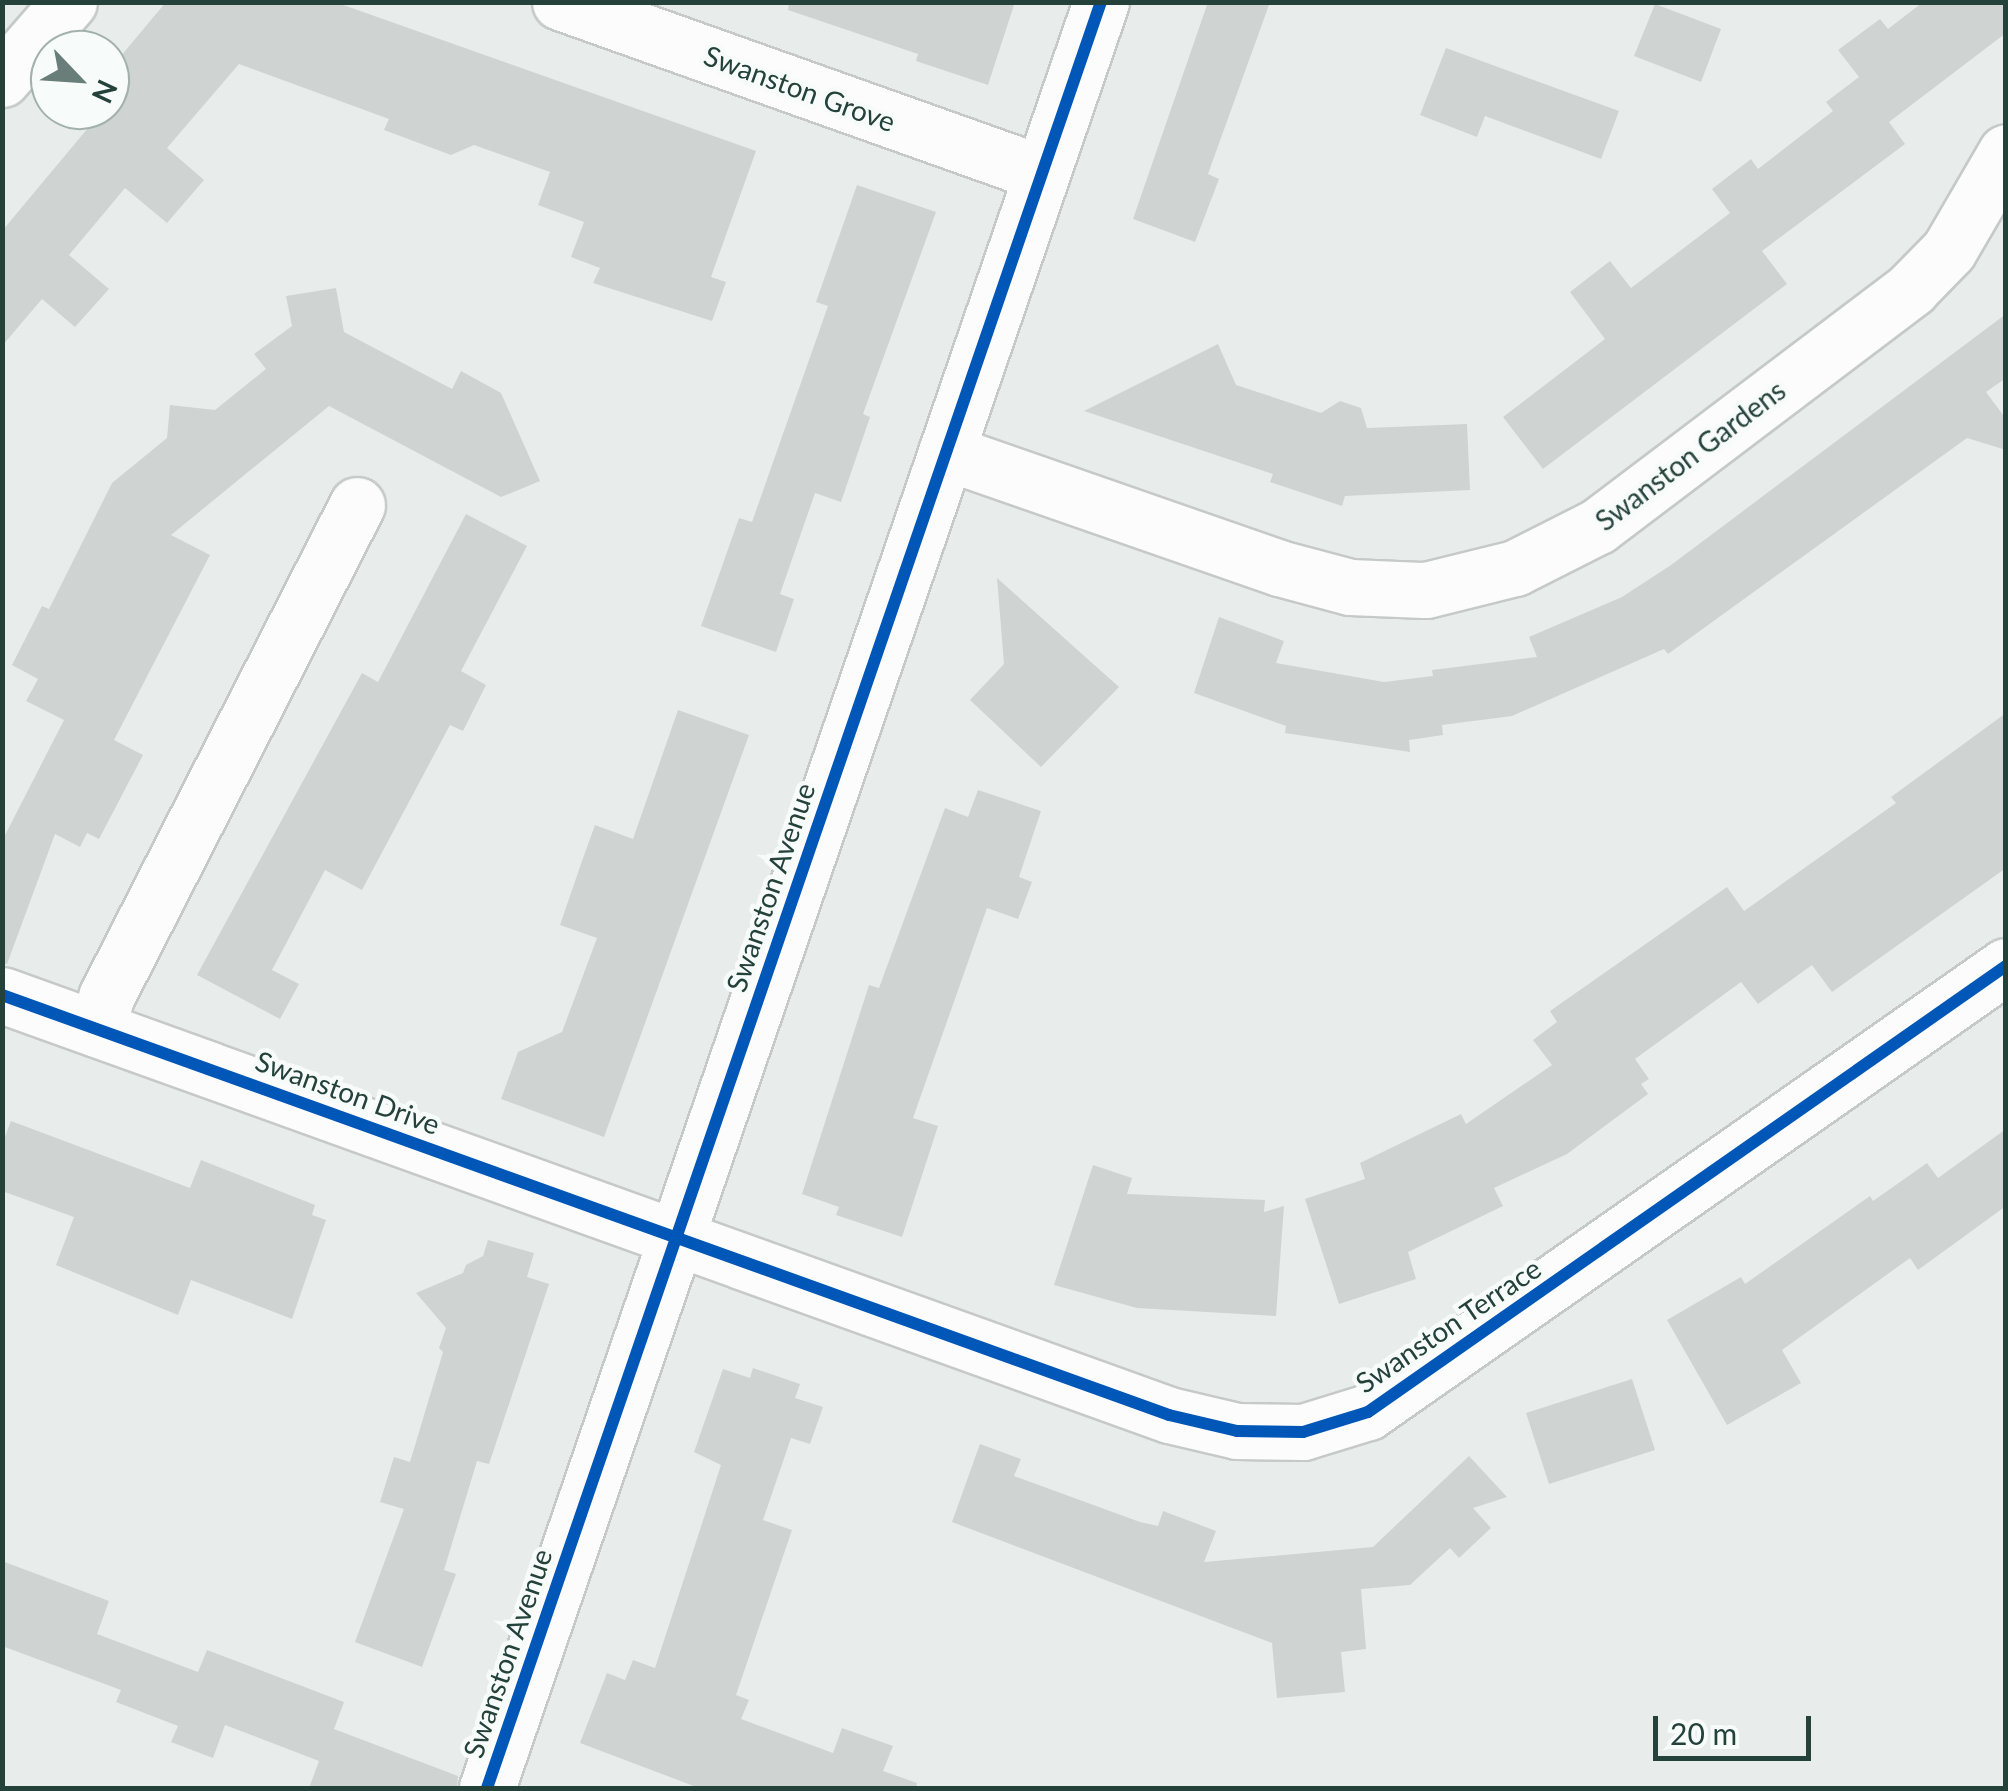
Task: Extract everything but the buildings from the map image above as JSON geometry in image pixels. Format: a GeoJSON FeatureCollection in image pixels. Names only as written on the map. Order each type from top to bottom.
{"type":"FeatureCollection","features":[{"type":"Feature","properties":{"kind":"street"},"geometry":{"type":"LineString","coordinates":[[2,78],[69,2]]}},
{"type":"Feature","properties":{"kind":"street","name":"Swanston Grove"},"geometry":{"type":"LineString","coordinates":[[560,2],[1041,174]]}},
{"type":"Feature","properties":{"kind":"street","name":"Swanston Avenue"},"geometry":{"type":"LineString","coordinates":[[487,1788],[1101,2]]}},
{"type":"Feature","properties":{"kind":"street","name":"Swanston Gardens"},"geometry":{"type":"LineString","coordinates":[[946,452],[1278,568],[1350,587],[1426,590],[1515,568],[1598,526],[1911,289],[1949,250],[2006,152]]}},
{"type":"Feature","properties":{"kind":"street"},"geometry":{"type":"LineString","coordinates":[[96,1029],[107,996],[303,565],[357,505]]}},
{"type":"Feature","properties":{"kind":"street","name":"Swanston Terrace"},"geometry":{"type":"LineString","coordinates":[[676,1236],[1169,1416],[1237,1431],[1303,1432],[1368,1412],[2006,966]]}},
{"type":"Feature","properties":{"kind":"street","name":"Swanston Drive"},"geometry":{"type":"LineString","coordinates":[[2,995],[676,1236]]}},
{"type":"Feature","properties":{"kind":"cycle path"},"geometry":{"type":"LineString","coordinates":[[487,1788],[1101,2]]}},
{"type":"Feature","properties":{"kind":"cycle path"},"geometry":{"type":"LineString","coordinates":[[2,995],[1169,1415],[1237,1431],[1303,1432],[1368,1412],[2006,966]]}}]}
